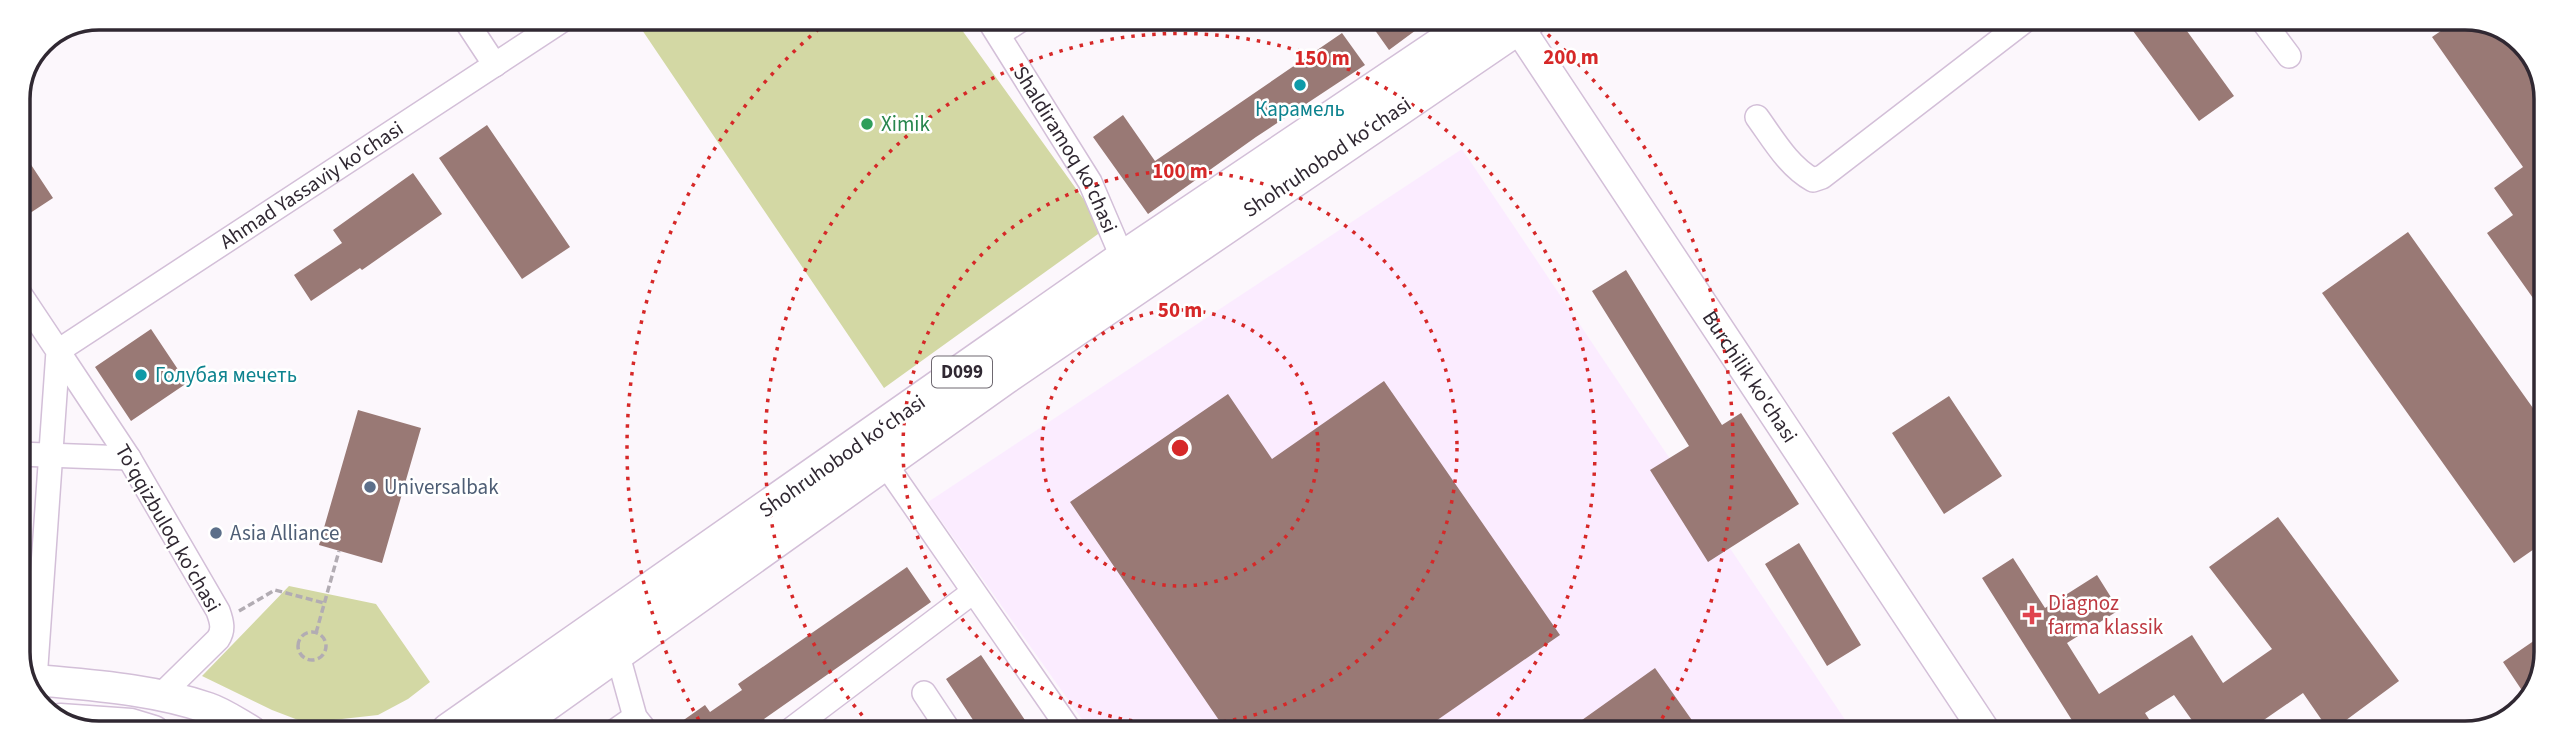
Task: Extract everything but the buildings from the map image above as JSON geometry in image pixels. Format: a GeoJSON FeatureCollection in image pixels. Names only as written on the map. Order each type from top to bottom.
{"type":"FeatureCollection","features":[{"type":"Feature","properties":{"kind":"highway","name":"Shohruhobod koʻchasi"},"geometry":{"type":"LineString","coordinates":[[521,721],[884,462],[1132,271],[1465,30]]}},
{"type":"Feature","properties":{"kind":"highway","name":"Shohruhobod koʻchasi"},"geometry":{"type":"LineString","coordinates":[[464,721],[1132,271],[1386,118],[1509,30]]}},
{"type":"Feature","properties":{"kind":"main road","name":"Burchilik ko'chasi"},"geometry":{"type":"LineString","coordinates":[[1525,30],[1978,721]]}},
{"type":"Feature","properties":{"kind":"main road"},"geometry":{"type":"LineString","coordinates":[[36,681],[105,687],[160,696],[209,709],[232,721]]}},
{"type":"Feature","properties":{"kind":"street"},"geometry":{"type":"LineString","coordinates":[[472,30],[495,65]]}},
{"type":"Feature","properties":{"kind":"street","name":"Ahmad Yassaviy ko'chasi"},"geometry":{"type":"LineString","coordinates":[[58,351],[548,30]]}},
{"type":"Feature","properties":{"kind":"street","name":"Shaldiramoq ko'chasi"},"geometry":{"type":"LineString","coordinates":[[995,30],[1090,182],[1132,271]]}},
{"type":"Feature","properties":{"kind":"street"},"geometry":{"type":"LineString","coordinates":[[1757,117],[1803,174],[1813,180],[1822,177],[2013,30]]}},
{"type":"Feature","properties":{"kind":"street"},"geometry":{"type":"LineString","coordinates":[[2270,30],[2289,56]]}},
{"type":"Feature","properties":{"kind":"street","name":"To'qqizbuloq ko'chasi"},"geometry":{"type":"LineString","coordinates":[[30,309],[129,458],[222,621],[222,633],[218,639],[160,696]]}},
{"type":"Feature","properties":{"kind":"street"},"geometry":{"type":"LineString","coordinates":[[31,667],[58,351]]}},
{"type":"Feature","properties":{"kind":"street"},"geometry":{"type":"LineString","coordinates":[[30,455],[129,458]]}},
{"type":"Feature","properties":{"kind":"street"},"geometry":{"type":"LineString","coordinates":[[884,462],[1063,721]]}},
{"type":"Feature","properties":{"kind":"street"},"geometry":{"type":"LineString","coordinates":[[803,721],[973,592]]}},
{"type":"Feature","properties":{"kind":"street"},"geometry":{"type":"LineString","coordinates":[[617,652],[640,721]]}},
{"type":"Feature","properties":{"kind":"street"},"geometry":{"type":"LineString","coordinates":[[924,693],[943,721]]}},
{"type":"Feature","properties":{"kind":"path"},"geometry":{"type":"LineString","coordinates":[[316,633],[339,551]]}},
{"type":"Feature","properties":{"kind":"path"},"geometry":{"type":"LineString","coordinates":[[222,621],[275,590],[324,603]]}},
{"type":"Feature","properties":{"kind":"path"},"geometry":{"type":"LineString","coordinates":[[316,633],[325,640],[326,650],[321,657],[308,660],[301,655],[299,642],[305,634],[316,633]]}},
{"type":"Feature","properties":{"kind":"shaded area"},"geometry":{"type":"Polygon","coordinates":[[[1462,149],[1846,721],[1083,721],[928,502],[1462,149]]]}},
{"type":"Feature","properties":{"kind":"green space","name":"Ximik"},"geometry":{"type":"Polygon","coordinates":[[[642,30],[962,30],[1105,229],[884,388],[642,30]]]}},
{"type":"Feature","properties":{"kind":"green space"},"geometry":{"type":"Polygon","coordinates":[[[289,586],[376,604],[430,682],[408,699],[378,715],[301,721],[202,676],[289,586]]]}},
{"type":"Feature","properties":{"kind":"place","name":"Карамель"},"geometry":{"type":"Point","coordinates":[1300,85]}},
{"type":"Feature","properties":{"kind":"place","name":"Ximik"},"geometry":{"type":"Point","coordinates":[867,124]}},
{"type":"Feature","properties":{"kind":"place","name":"Голубая мечеть"},"geometry":{"type":"Point","coordinates":[141,375]}},
{"type":"Feature","properties":{"kind":"place","name":"Universalbak"},"geometry":{"type":"Point","coordinates":[370,487]}},
{"type":"Feature","properties":{"kind":"place","name":"Asia Alliance"},"geometry":{"type":"Point","coordinates":[216,533]}},
{"type":"Feature","properties":{"kind":"place","name":"Diagnoz farma klassik"},"geometry":{"type":"Point","coordinates":[2032,615]}}]}
